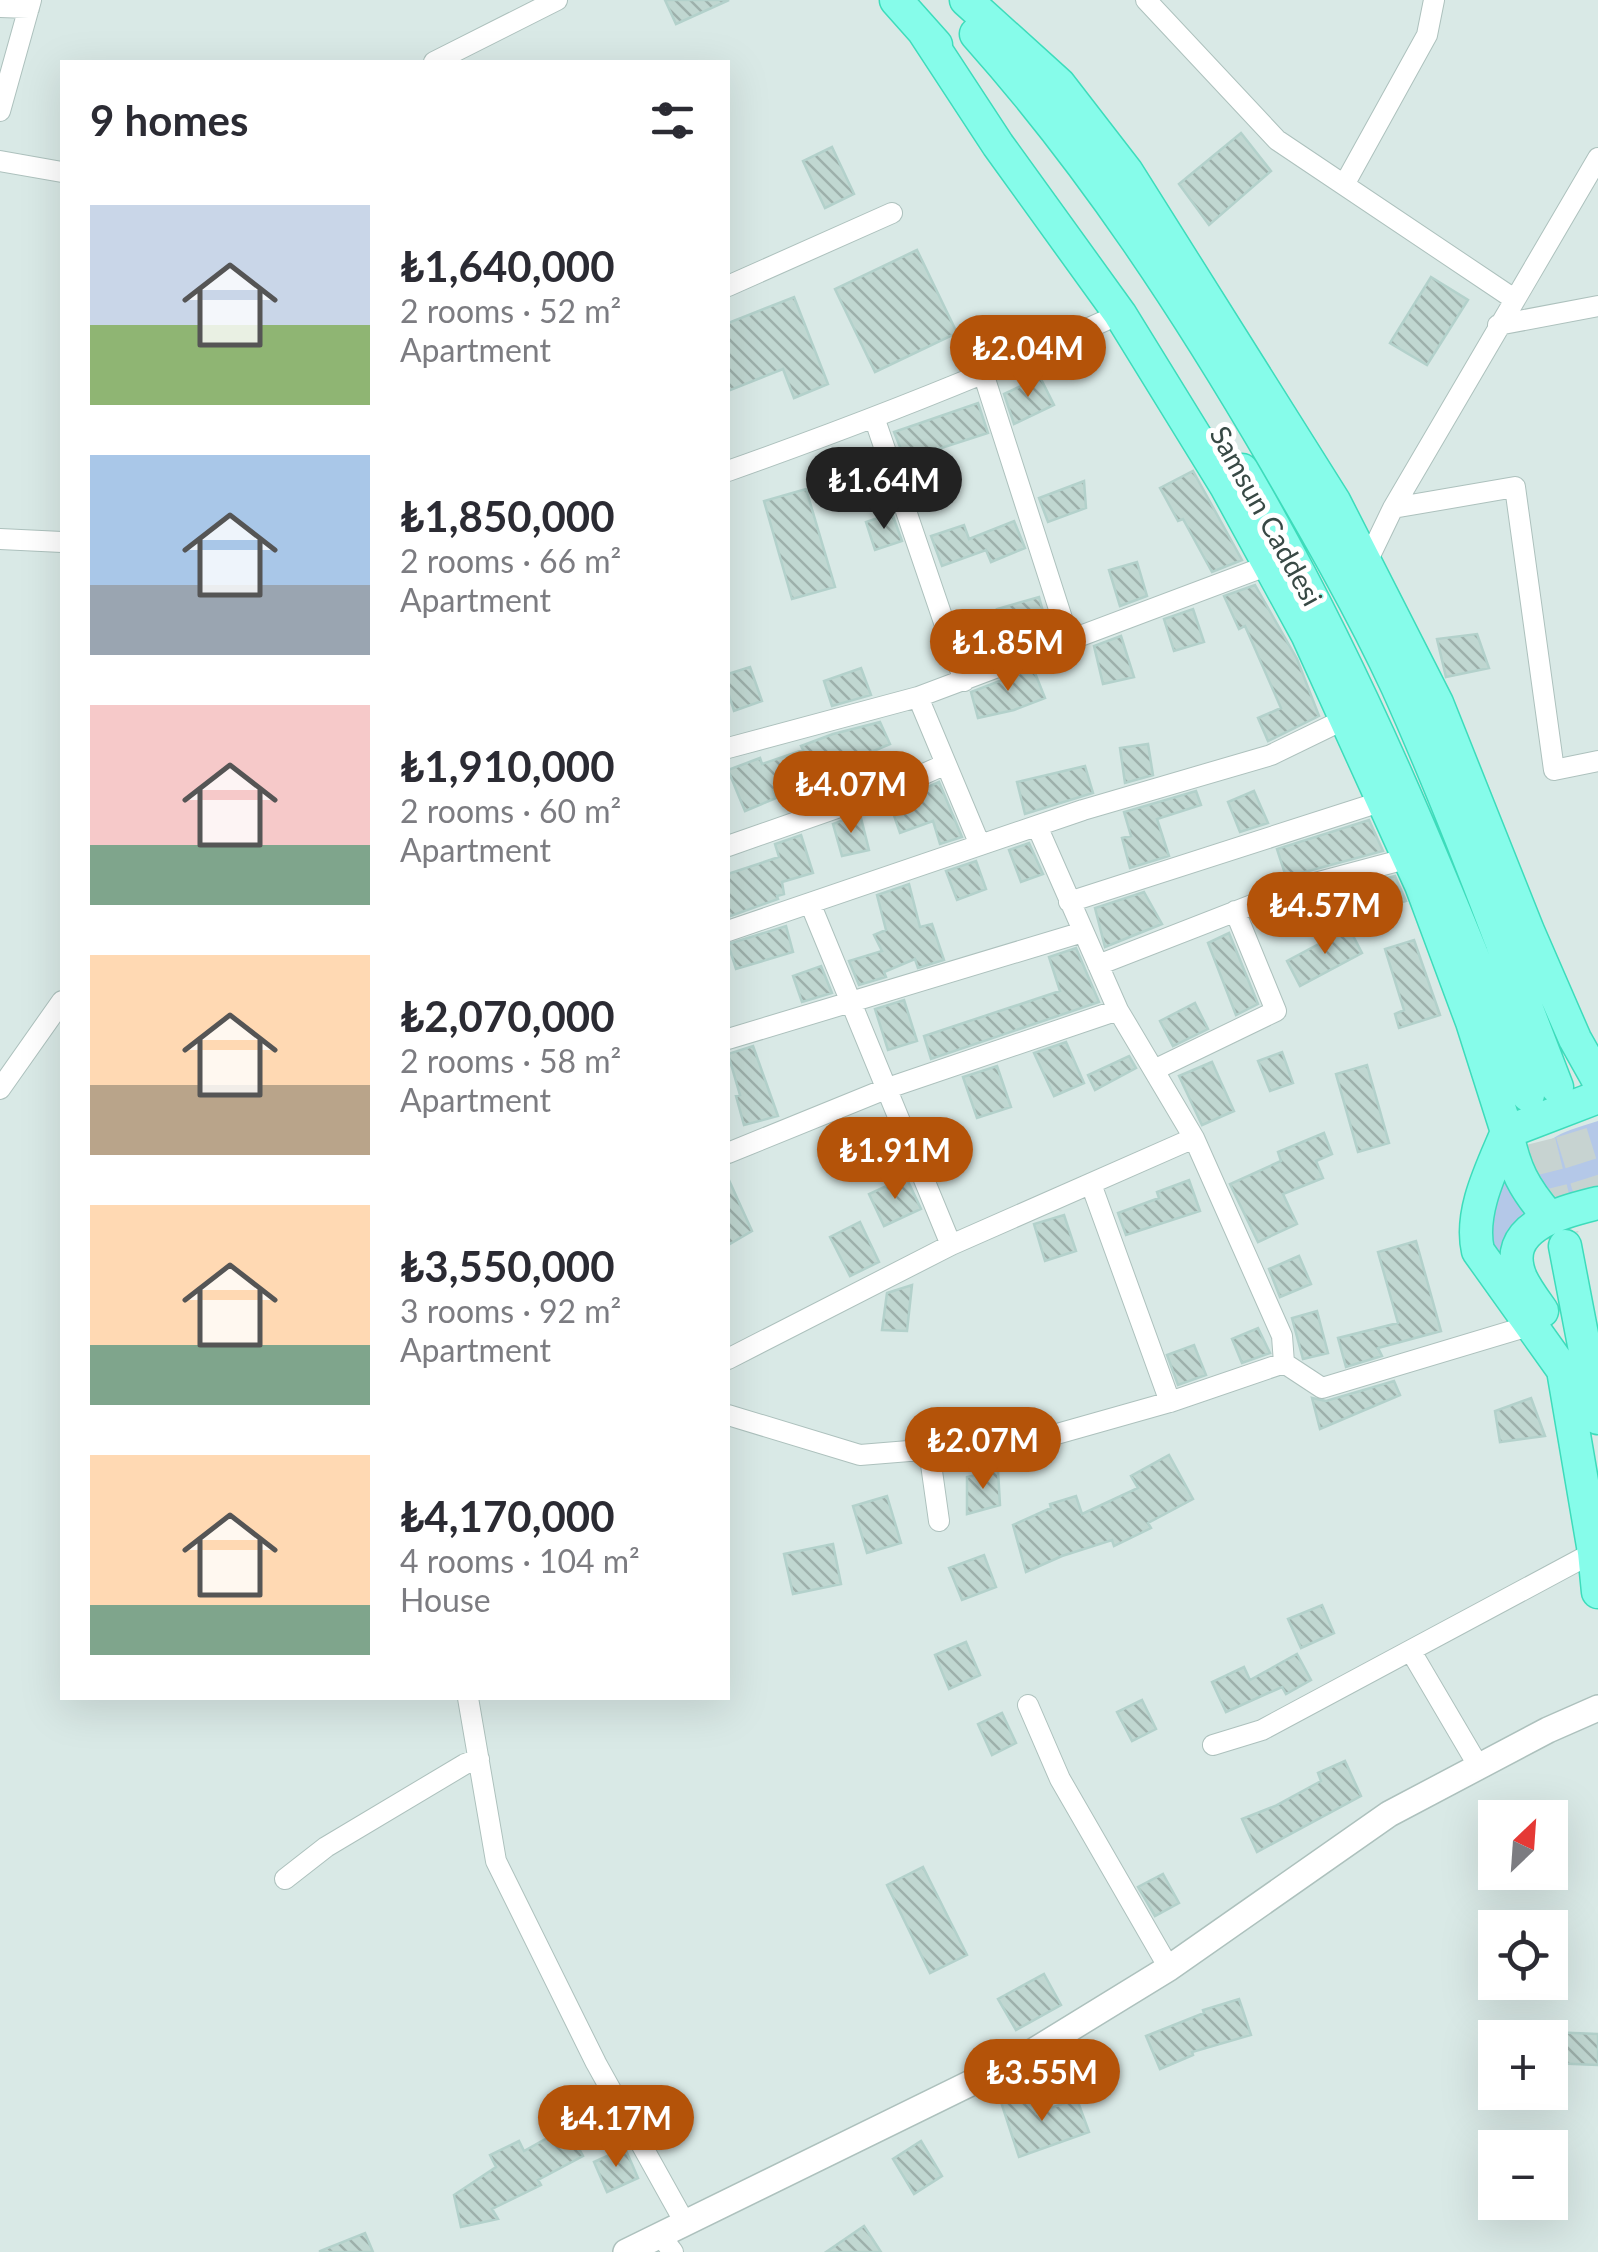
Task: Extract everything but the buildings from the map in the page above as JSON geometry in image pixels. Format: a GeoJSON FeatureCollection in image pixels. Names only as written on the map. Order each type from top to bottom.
{"type":"FeatureCollection","features":[{"type":"Feature","properties":{"kind":"highway","name":"Samsun Caddesi"},"geometry":{"type":"LineString","coordinates":[[896,0],[1009,130],[1133,298],[1187,379],[1285,544],[1387,750],[1542,1091],[1452,815],[1396,684],[1337,567],[1224,372],[1126,222],[1031,96],[946,0]]}},
{"type":"Feature","properties":{"kind":"highway"},"geometry":{"type":"LineString","coordinates":[[966,0],[1060,84],[1127,172],[1334,501],[1437,703],[1528,931],[1598,1080]]}},
{"type":"Feature","properties":{"kind":"highway"},"geometry":{"type":"LineString","coordinates":[[924,32],[998,145],[1120,314],[1226,486],[1307,634],[1409,858],[1472,1022],[1507,1132],[1513,1165],[1548,1216]]}},
{"type":"Feature","properties":{"kind":"highway"},"geometry":{"type":"LineString","coordinates":[[1598,1098],[1507,1132],[1473,1230],[1478,1251],[1498,1283],[1563,1370],[1598,1592]]}},
{"type":"Feature","properties":{"kind":"highway"},"geometry":{"type":"LineString","coordinates":[[1532,1325],[1546,1318],[1520,1278],[1518,1248],[1530,1230],[1548,1216],[1598,1203]]}},
{"type":"Feature","properties":{"kind":"highway"},"geometry":{"type":"LineString","coordinates":[[1566,1246],[1598,1418]]}},
{"type":"Feature","properties":{"kind":"street"},"geometry":{"type":"LineString","coordinates":[[438,60],[557,0]]}},
{"type":"Feature","properties":{"kind":"street"},"geometry":{"type":"LineString","coordinates":[[1146,0],[1277,140],[1514,299]]}},
{"type":"Feature","properties":{"kind":"street"},"geometry":{"type":"LineString","coordinates":[[1344,186],[1427,36],[1434,0]]}},
{"type":"Feature","properties":{"kind":"street"},"geometry":{"type":"LineString","coordinates":[[0,7],[30,4],[0,110]]}},
{"type":"Feature","properties":{"kind":"street"},"geometry":{"type":"LineString","coordinates":[[1366,564],[1393,508],[1498,324],[1598,158]]}},
{"type":"Feature","properties":{"kind":"street"},"geometry":{"type":"LineString","coordinates":[[0,162],[60,172]]}},
{"type":"Feature","properties":{"kind":"street"},"geometry":{"type":"LineString","coordinates":[[730,285],[892,213]]}},
{"type":"Feature","properties":{"kind":"street"},"geometry":{"type":"LineString","coordinates":[[1498,324],[1598,306]]}},
{"type":"Feature","properties":{"kind":"street"},"geometry":{"type":"LineString","coordinates":[[730,470],[875,420],[1120,314]]}},
{"type":"Feature","properties":{"kind":"street"},"geometry":{"type":"LineString","coordinates":[[984,376],[1069,640]]}},
{"type":"Feature","properties":{"kind":"street"},"geometry":{"type":"LineString","coordinates":[[875,420],[964,681]]}},
{"type":"Feature","properties":{"kind":"street"},"geometry":{"type":"LineString","coordinates":[[1393,508],[1515,486],[1554,770],[1598,761]]}},
{"type":"Feature","properties":{"kind":"street"},"geometry":{"type":"LineString","coordinates":[[0,539],[60,542]]}},
{"type":"Feature","properties":{"kind":"street"},"geometry":{"type":"LineString","coordinates":[[730,747],[964,681],[1269,565]]}},
{"type":"Feature","properties":{"kind":"street"},"geometry":{"type":"LineString","coordinates":[[918,696],[980,845]]}},
{"type":"Feature","properties":{"kind":"street"},"geometry":{"type":"LineString","coordinates":[[730,930],[1037,826],[1271,755],[1345,719]]}},
{"type":"Feature","properties":{"kind":"street"},"geometry":{"type":"LineString","coordinates":[[730,845],[888,790],[946,764]]}},
{"type":"Feature","properties":{"kind":"street"},"geometry":{"type":"LineString","coordinates":[[1069,902],[1383,801]]}},
{"type":"Feature","properties":{"kind":"street"},"geometry":{"type":"LineString","coordinates":[[1037,826],[1118,1010],[1194,1138],[1282,1336],[1284,1364]]}},
{"type":"Feature","properties":{"kind":"street"},"geometry":{"type":"LineString","coordinates":[[1098,965],[1293,889],[1409,858]]}},
{"type":"Feature","properties":{"kind":"street"},"geometry":{"type":"LineString","coordinates":[[810,903],[951,1244]]}},
{"type":"Feature","properties":{"kind":"street"},"geometry":{"type":"LineString","coordinates":[[1154,1070],[1276,1011],[1234,912]]}},
{"type":"Feature","properties":{"kind":"street"},"geometry":{"type":"LineString","coordinates":[[730,1038],[1082,932]]}},
{"type":"Feature","properties":{"kind":"street"},"geometry":{"type":"LineString","coordinates":[[0,1089],[60,1004]]}},
{"type":"Feature","properties":{"kind":"street"},"geometry":{"type":"LineString","coordinates":[[730,1152],[888,1088],[1118,1010]]}},
{"type":"Feature","properties":{"kind":"street"},"geometry":{"type":"LineString","coordinates":[[730,1359],[951,1244],[1194,1138]]}},
{"type":"Feature","properties":{"kind":"street"},"geometry":{"type":"LineString","coordinates":[[1091,1184],[1170,1402]]}},
{"type":"Feature","properties":{"kind":"street"},"geometry":{"type":"LineString","coordinates":[[1284,1364],[1322,1388],[1532,1325]]}},
{"type":"Feature","properties":{"kind":"street"},"geometry":{"type":"LineString","coordinates":[[730,1416],[860,1456],[1032,1442],[1284,1364]]}},
{"type":"Feature","properties":{"kind":"street"},"geometry":{"type":"LineString","coordinates":[[929,1450],[939,1521]]}},
{"type":"Feature","properties":{"kind":"street"},"geometry":{"type":"LineString","coordinates":[[1213,1745],[1262,1730],[1594,1552]]}},
{"type":"Feature","properties":{"kind":"street"},"geometry":{"type":"LineString","coordinates":[[1412,1652],[1479,1767]]}},
{"type":"Feature","properties":{"kind":"street"},"geometry":{"type":"LineString","coordinates":[[468,1700],[496,1861],[596,2063],[684,2223]]}},
{"type":"Feature","properties":{"kind":"street"},"geometry":{"type":"LineString","coordinates":[[1028,1706],[1060,1779],[1169,1968]]}},
{"type":"Feature","properties":{"kind":"street"},"geometry":{"type":"LineString","coordinates":[[626,2252],[666,2244],[684,2223],[1024,2056],[1169,1968],[1389,1814],[1598,1708]]}},
{"type":"Feature","properties":{"kind":"street"},"geometry":{"type":"LineString","coordinates":[[285,1879],[326,1847],[479,1759]]}},
{"type":"Feature","properties":{"kind":"shaded area"},"geometry":{"type":"Polygon","coordinates":[[[0,0],[1598,0],[1598,2252],[0,2252],[0,0]]]}},
{"type":"Feature","properties":{"kind":"shaded area"},"geometry":{"type":"Polygon","coordinates":[[[1598,1121],[1598,1187],[1577,1195],[1555,1193],[1534,1170],[1542,1149],[1557,1136],[1598,1121]]]}},
{"type":"Feature","properties":{"kind":"shaded area"},"geometry":{"type":"Polygon","coordinates":[[[1507,1167],[1514,1200],[1532,1216],[1516,1289],[1488,1233],[1507,1167]]]}},
{"type":"Feature","properties":{"kind":"tunnel"},"geometry":{"type":"LineString","coordinates":[[1557,1087],[1598,1218]]}},
{"type":"Feature","properties":{"kind":"tunnel"},"geometry":{"type":"LineString","coordinates":[[1528,1095],[1563,1236]]}}]}
